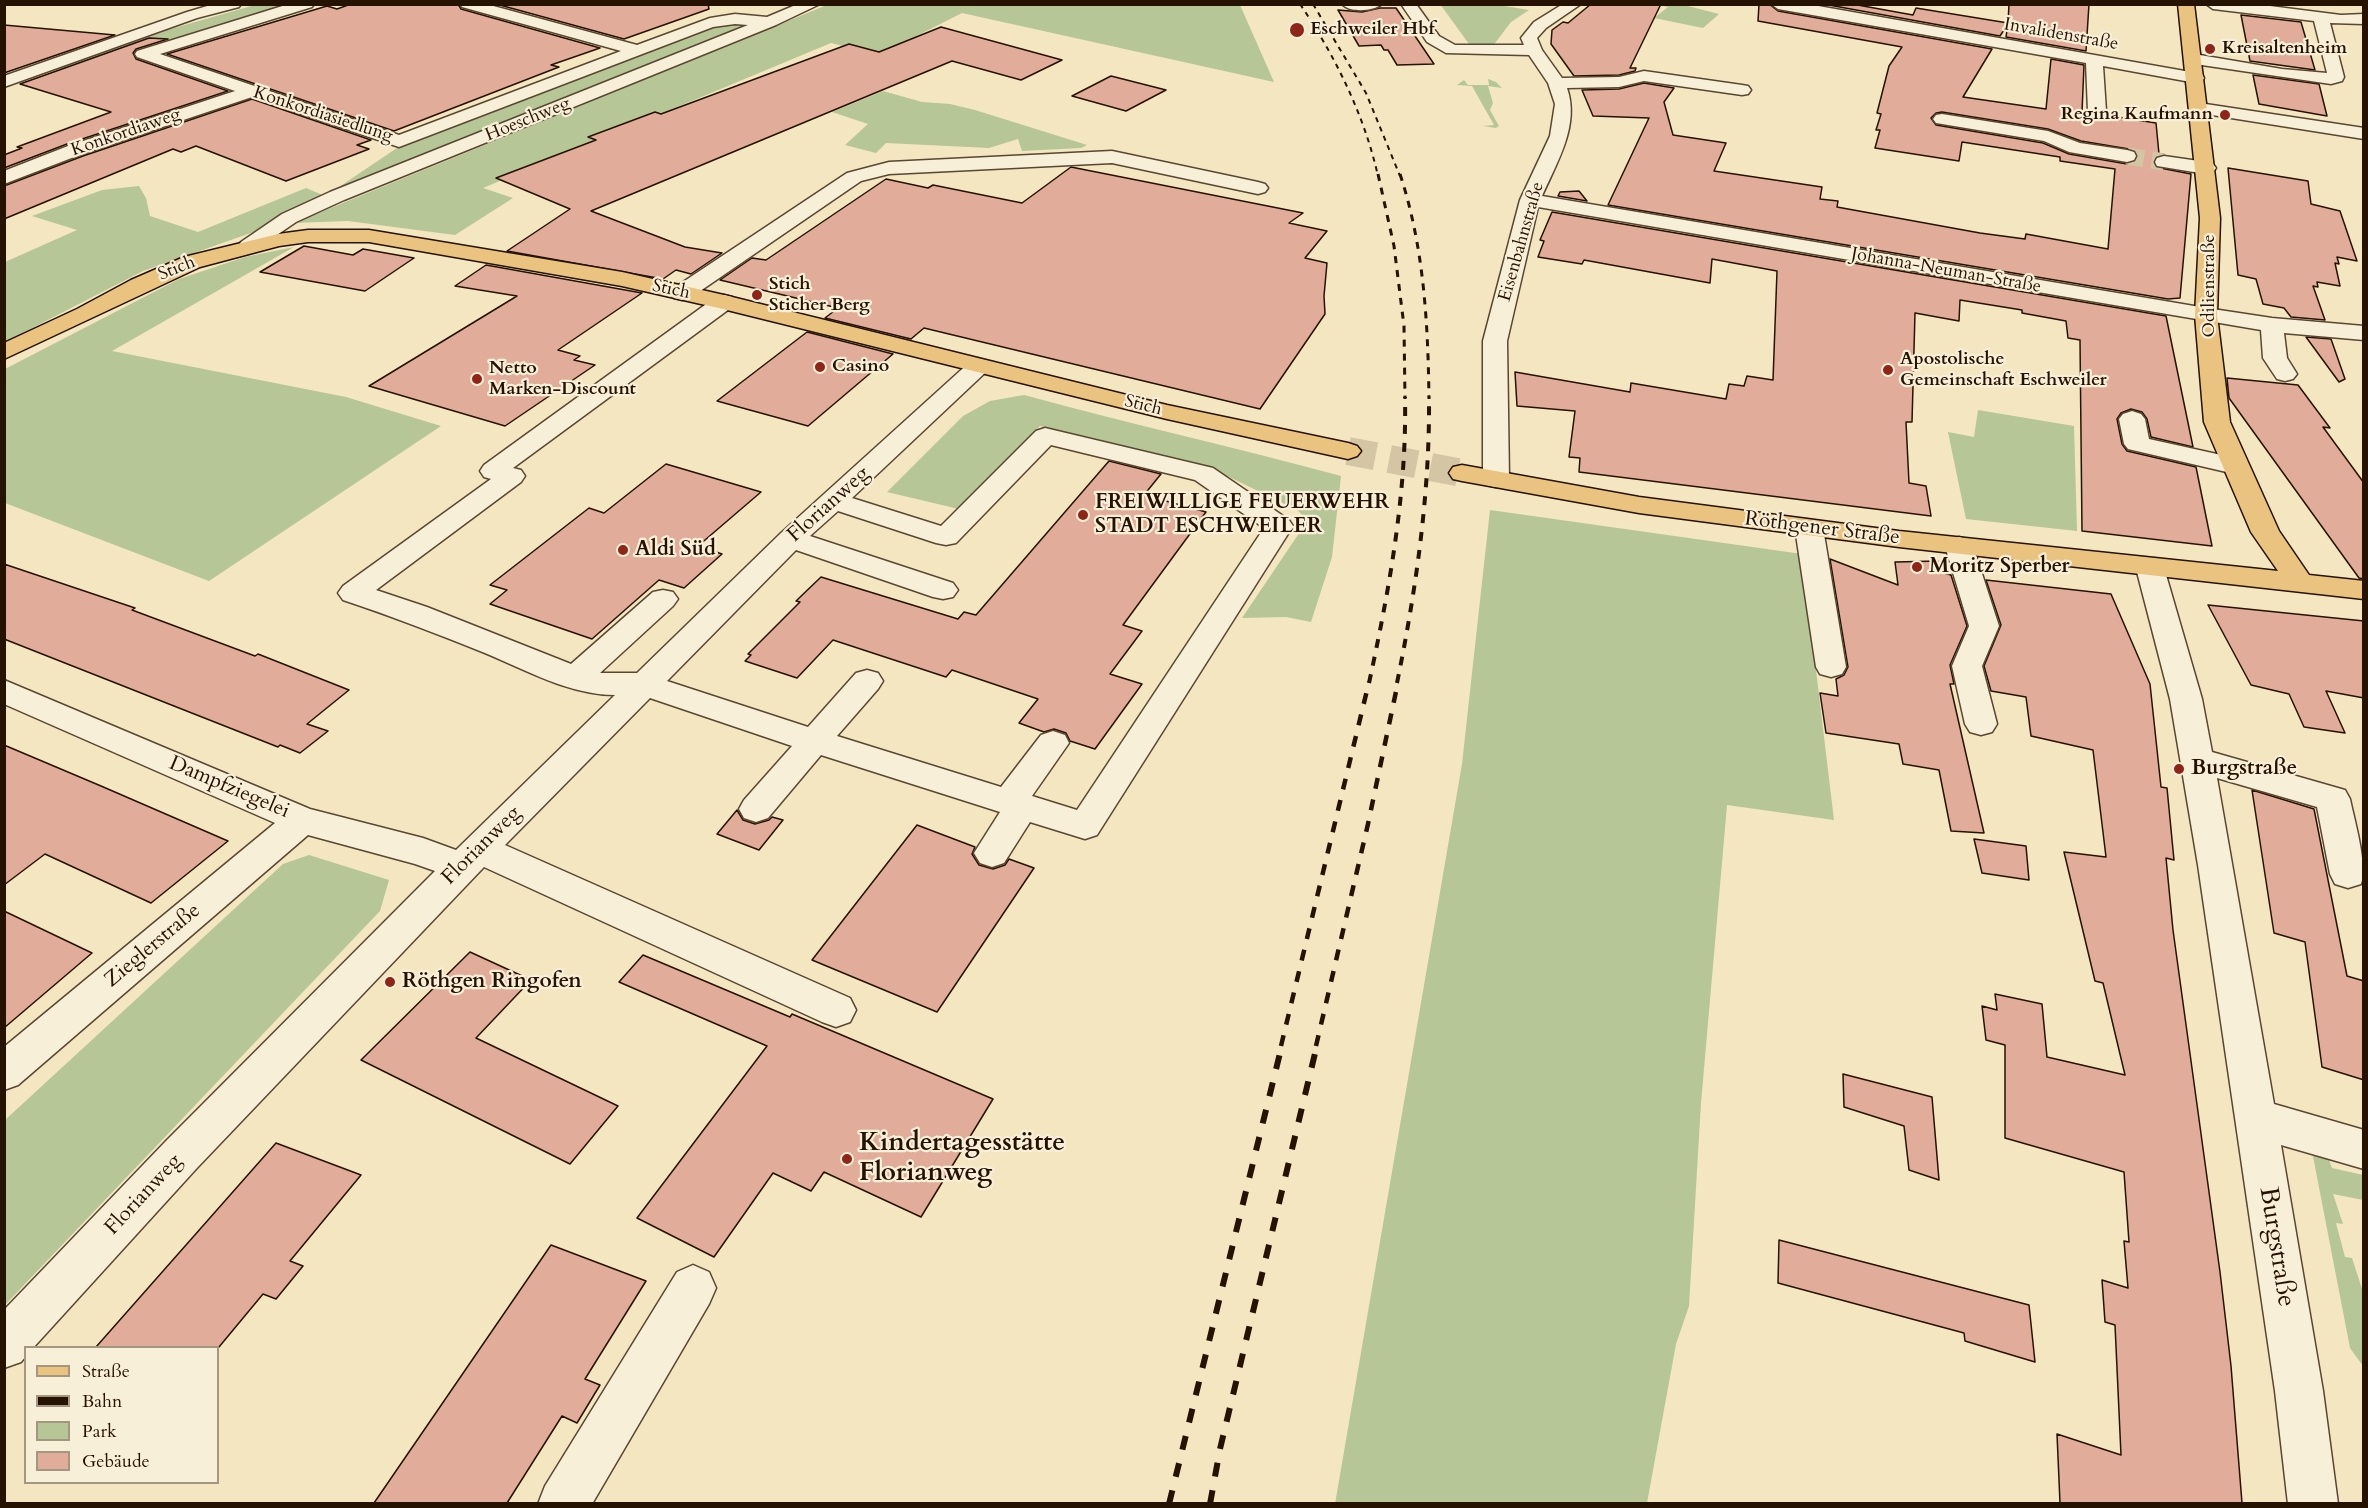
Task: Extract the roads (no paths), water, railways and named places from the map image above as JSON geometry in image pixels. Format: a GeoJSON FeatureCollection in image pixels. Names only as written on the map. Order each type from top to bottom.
{"type":"FeatureCollection","features":[{"type":"Feature","properties":{"kind":"main road","name":"Odilienstraße"},"geometry":{"type":"LineString","coordinates":[[2186,4],[2195,68],[2210,218],[2206,315],[2217,422],[2265,532],[2301,584]]}},
{"type":"Feature","properties":{"kind":"main road","name":"Stich"},"geometry":{"type":"LineString","coordinates":[[4,352],[192,262],[248,246],[308,236],[369,236],[622,279],[682,292],[1167,412],[1348,451]]}},
{"type":"Feature","properties":{"kind":"main road","name":"Röthgener Straße"},"geometry":{"type":"LineString","coordinates":[[1462,473],[1639,505],[1809,528],[2150,568],[2364,590]]}},
{"type":"Feature","properties":{"kind":"street"},"geometry":{"type":"LineString","coordinates":[[4,82],[192,15],[234,4]]}},
{"type":"Feature","properties":{"kind":"street","name":"Konkordiasiedlung"},"geometry":{"type":"LineString","coordinates":[[307,4],[143,54],[249,92],[399,141],[710,22],[735,19],[770,22]]}},
{"type":"Feature","properties":{"kind":"street"},"geometry":{"type":"LineString","coordinates":[[467,4],[636,50]]}},
{"type":"Feature","properties":{"kind":"street","name":"Hoeschweg"},"geometry":{"type":"LineString","coordinates":[[248,246],[289,218],[337,196],[813,4]]}},
{"type":"Feature","properties":{"kind":"street"},"geometry":{"type":"LineString","coordinates":[[1351,5],[1375,4]]}},
{"type":"Feature","properties":{"kind":"street"},"geometry":{"type":"LineString","coordinates":[[1408,4],[1433,39],[1452,50],[1534,50],[1529,38],[1533,32],[1571,6]]}},
{"type":"Feature","properties":{"kind":"street"},"geometry":{"type":"LineString","coordinates":[[1545,4],[1571,6]]}},
{"type":"Feature","properties":{"kind":"street","name":"Invalidenstraße"},"geometry":{"type":"LineString","coordinates":[[1778,4],[1850,11],[2094,60],[2281,72],[2331,79],[2336,76],[2321,18]]}},
{"type":"Feature","properties":{"kind":"street"},"geometry":{"type":"LineString","coordinates":[[2213,4],[2321,18],[2364,19]]}},
{"type":"Feature","properties":{"kind":"street","name":"Eisenbahnstraße"},"geometry":{"type":"LineString","coordinates":[[1496,479],[1495,341],[1530,200],[1558,136],[1564,104],[1554,79],[1534,50]]}},
{"type":"Feature","properties":{"kind":"street"},"geometry":{"type":"LineString","coordinates":[[2094,60],[2097,111]]}},
{"type":"Feature","properties":{"kind":"street"},"geometry":{"type":"LineString","coordinates":[[1554,79],[1619,81],[1644,76],[1742,90]]}},
{"type":"Feature","properties":{"kind":"street","name":"Konkordiaweg"},"geometry":{"type":"LineString","coordinates":[[4,178],[117,135],[249,92]]}},
{"type":"Feature","properties":{"kind":"street"},"geometry":{"type":"LineString","coordinates":[[2199,108],[2364,134]]}},
{"type":"Feature","properties":{"kind":"street"},"geometry":{"type":"LineString","coordinates":[[1945,121],[2048,136],[2076,148],[2127,156]]}},
{"type":"Feature","properties":{"kind":"street"},"geometry":{"type":"LineString","coordinates":[[682,292],[854,177],[870,171],[889,168],[1112,157],[1258,188]]}},
{"type":"Feature","properties":{"kind":"street"},"geometry":{"type":"LineString","coordinates":[[2164,162],[2206,168]]}},
{"type":"Feature","properties":{"kind":"street","name":"Johanna-Neuman-Straße"},"geometry":{"type":"LineString","coordinates":[[1530,200],[2206,315],[2272,325],[2364,333]]}},
{"type":"Feature","properties":{"kind":"street"},"geometry":{"type":"LineString","coordinates":[[724,302],[493,471],[512,476],[353,593],[417,614],[575,678],[603,684],[643,684],[814,741],[1085,826],[1279,526],[1204,474],[1045,436],[945,537],[835,501]]}},
{"type":"Feature","properties":{"kind":"street"},"geometry":{"type":"LineString","coordinates":[[2272,325],[2275,358],[2284,374]]}},
{"type":"Feature","properties":{"kind":"street","name":"Florianweg"},"geometry":{"type":"LineString","coordinates":[[4,1345],[189,1147],[643,684],[791,539],[835,501],[979,366]]}},
{"type":"Feature","properties":{"kind":"street"},"geometry":{"type":"LineString","coordinates":[[2132,419],[2137,444],[2235,466]]}},
{"type":"Feature","properties":{"kind":"street"},"geometry":{"type":"LineString","coordinates":[[1809,528],[1831,667]]}},
{"type":"Feature","properties":{"kind":"street"},"geometry":{"type":"LineString","coordinates":[[791,539],[943,590]]}},
{"type":"Feature","properties":{"kind":"street"},"geometry":{"type":"LineString","coordinates":[[1959,546],[1984,626],[1967,666],[1981,724]]}},
{"type":"Feature","properties":{"kind":"street","name":"Burgstraße"},"geometry":{"type":"LineString","coordinates":[[2150,568],[2186,699],[2197,760],[2299,1391],[2313,1503]]}},
{"type":"Feature","properties":{"kind":"street"},"geometry":{"type":"LineString","coordinates":[[575,678],[663,599]]}},
{"type":"Feature","properties":{"kind":"street"},"geometry":{"type":"LineString","coordinates":[[756,809],[867,681]]}},
{"type":"Feature","properties":{"kind":"street","name":"Dampfziegelei"},"geometry":{"type":"LineString","coordinates":[[4,691],[302,820],[423,852],[470,858],[836,1010]]}},
{"type":"Feature","properties":{"kind":"street"},"geometry":{"type":"LineString","coordinates":[[992,853],[1015,804],[1053,743]]}},
{"type":"Feature","properties":{"kind":"street"},"geometry":{"type":"LineString","coordinates":[[2197,760],[2333,799],[2348,874]]}},
{"type":"Feature","properties":{"kind":"street","name":"Zieglerstraße"},"geometry":{"type":"LineString","coordinates":[[4,1072],[302,820]]}},
{"type":"Feature","properties":{"kind":"street"},"geometry":{"type":"LineString","coordinates":[[2256,1118],[2364,1150]]}},
{"type":"Feature","properties":{"kind":"street"},"geometry":{"type":"LineString","coordinates":[[563,1503],[693,1288]]}},
{"type":"Feature","properties":{"kind":"tunnel"},"geometry":{"type":"LineString","coordinates":[[2127,156],[2164,162]]}},
{"type":"Feature","properties":{"kind":"tunnel"},"geometry":{"type":"LineString","coordinates":[[1348,451],[1462,473]]}},
{"type":"Feature","properties":{"kind":"railway"},"geometry":{"type":"LineString","coordinates":[[1300,4],[1347,86],[1365,130],[1378,176]]}},
{"type":"Feature","properties":{"kind":"railway"},"geometry":{"type":"LineString","coordinates":[[1313,4],[1366,93],[1400,176]]}},
{"type":"Feature","properties":{"kind":"railway"},"geometry":{"type":"LineString","coordinates":[[1378,174],[1394,246],[1404,326],[1405,399]]}},
{"type":"Feature","properties":{"kind":"railway"},"geometry":{"type":"LineString","coordinates":[[1400,174],[1415,229],[1423,285],[1429,399]]}},
{"type":"Feature","properties":{"kind":"railway"},"geometry":{"type":"LineString","coordinates":[[1369,683],[1400,505],[1405,399]]}},
{"type":"Feature","properties":{"kind":"railway"},"geometry":{"type":"LineString","coordinates":[[1397,683],[1421,541],[1427,469],[1429,399]]}},
{"type":"Feature","properties":{"kind":"railway"},"geometry":{"type":"LineString","coordinates":[[1281,1046],[1369,682]]}},
{"type":"Feature","properties":{"kind":"railway"},"geometry":{"type":"LineString","coordinates":[[1316,1046],[1368,824],[1398,682]]}},
{"type":"Feature","properties":{"kind":"railway"},"geometry":{"type":"LineString","coordinates":[[1169,1504],[1282,1045]]}},
{"type":"Feature","properties":{"kind":"railway"},"geometry":{"type":"LineString","coordinates":[[1210,1504],[1220,1449],[1317,1045]]}},
{"type":"Feature","properties":{"kind":"place","name":"Eschweiler Hbf"},"geometry":{"type":"Point","coordinates":[1297,30]}},
{"type":"Feature","properties":{"kind":"place","name":"Kreisaltenheim"},"geometry":{"type":"Point","coordinates":[2210,49]}},
{"type":"Feature","properties":{"kind":"place","name":"Regina Kaufmann"},"geometry":{"type":"Point","coordinates":[2225,115]}},
{"type":"Feature","properties":{"kind":"place","name":"Stich Sticher Berg"},"geometry":{"type":"Point","coordinates":[757,295]}},
{"type":"Feature","properties":{"kind":"place","name":"Casino"},"geometry":{"type":"Point","coordinates":[820,367]}},
{"type":"Feature","properties":{"kind":"place","name":"Apostolische Gemeinschaft Eschweiler"},"geometry":{"type":"Point","coordinates":[1888,370]}},
{"type":"Feature","properties":{"kind":"place","name":"Netto Marken-Discount"},"geometry":{"type":"Point","coordinates":[477,379]}},
{"type":"Feature","properties":{"kind":"place","name":"FREIWILLIGE FEUERWEHR STADT ESCHWEILER"},"geometry":{"type":"Point","coordinates":[1083,515]}},
{"type":"Feature","properties":{"kind":"place","name":"Aldi Süd"},"geometry":{"type":"Point","coordinates":[623,550]}},
{"type":"Feature","properties":{"kind":"place","name":"Moritz Sperber"},"geometry":{"type":"Point","coordinates":[1917,567]}},
{"type":"Feature","properties":{"kind":"place","name":"Burgstraße"},"geometry":{"type":"Point","coordinates":[2179,769]}},
{"type":"Feature","properties":{"kind":"place","name":"Röthgen Ringofen"},"geometry":{"type":"Point","coordinates":[390,982]}},
{"type":"Feature","properties":{"kind":"place","name":"Kindertagesstätte Florianweg"},"geometry":{"type":"Point","coordinates":[847,1159]}}]}
